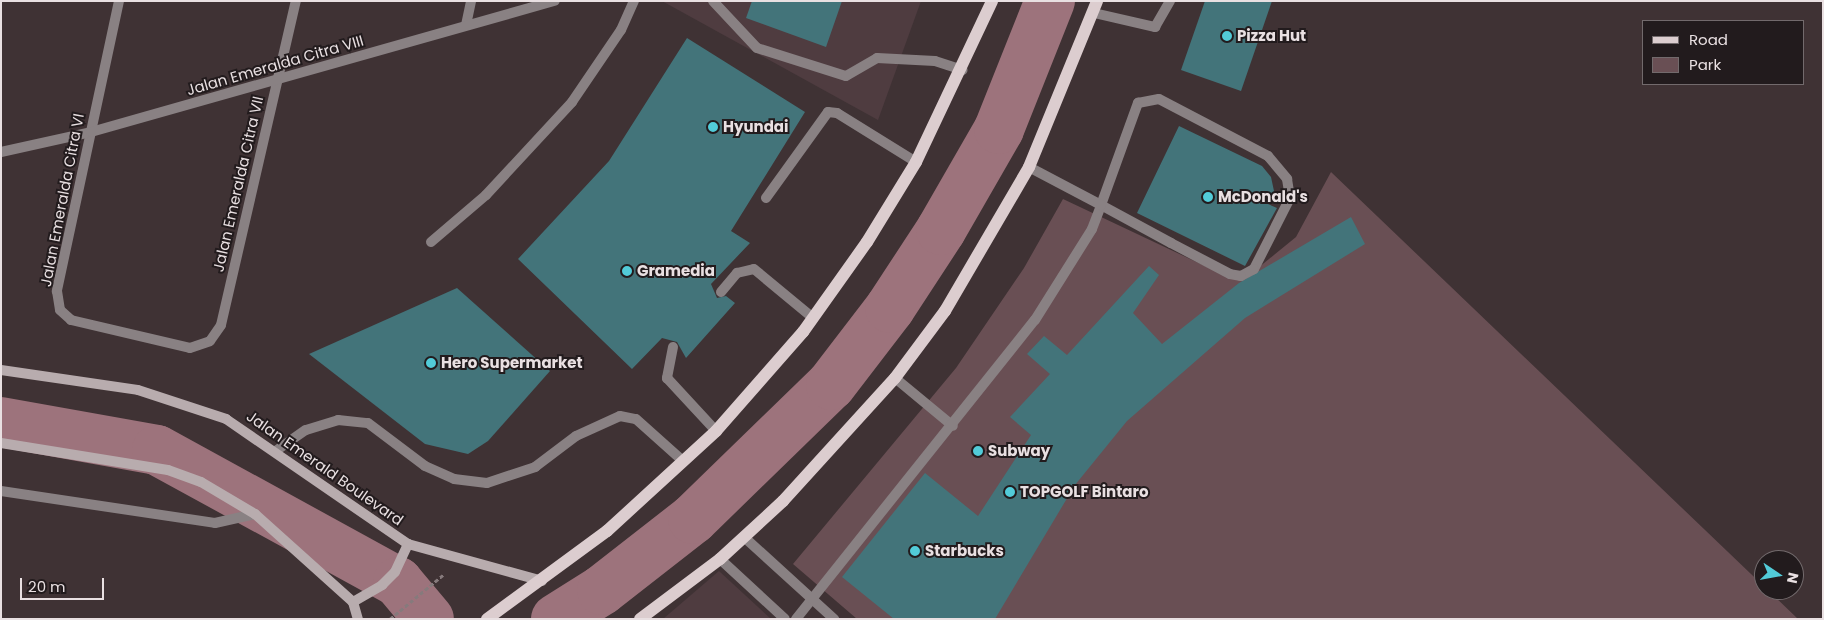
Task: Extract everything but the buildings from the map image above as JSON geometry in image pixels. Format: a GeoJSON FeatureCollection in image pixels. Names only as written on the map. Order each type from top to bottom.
{"type":"FeatureCollection","features":[{"type":"Feature","properties":{"kind":"main road"},"geometry":{"type":"LineString","coordinates":[[490,616],[542,581],[607,531],[716,430],[813,318],[868,242],[916,162],[963,70],[992,1]]}},
{"type":"Feature","properties":{"kind":"main road"},"geometry":{"type":"LineString","coordinates":[[640,619],[720,559],[784,501],[895,378],[950,303],[1029,167],[1095,7]]}},
{"type":"Feature","properties":{"kind":"main road","name":"Jalan Emerald Boulevard"},"geometry":{"type":"LineString","coordinates":[[1,370],[177,400],[226,419],[277,450],[408,544],[542,581]]}},
{"type":"Feature","properties":{"kind":"main road"},"geometry":{"type":"LineString","coordinates":[[1,443],[168,470],[201,482],[255,514],[353,602],[358,619]]}},
{"type":"Feature","properties":{"kind":"main road"},"geometry":{"type":"LineString","coordinates":[[353,602],[382,586],[404,556],[408,544]]}},
{"type":"Feature","properties":{"kind":"street","name":"Jalan Emeralda Citra VI"},"geometry":{"type":"LineString","coordinates":[[119,1],[57,291],[60,310],[71,320],[190,348],[210,341]]}},
{"type":"Feature","properties":{"kind":"street","name":"Jalan Emeralda Citra VII"},"geometry":{"type":"LineString","coordinates":[[210,341],[221,325],[296,1]]}},
{"type":"Feature","properties":{"kind":"street"},"geometry":{"type":"LineString","coordinates":[[466,24],[471,1]]}},
{"type":"Feature","properties":{"kind":"street","name":"Jalan Emeralda Citra VIII"},"geometry":{"type":"LineString","coordinates":[[1,152],[91,132],[278,80],[466,24],[555,1]]}},
{"type":"Feature","properties":{"kind":"street"},"geometry":{"type":"LineString","coordinates":[[431,242],[486,195],[572,102],[620,30],[634,1]]}},
{"type":"Feature","properties":{"kind":"street"},"geometry":{"type":"LineString","coordinates":[[713,1],[757,48],[846,76],[876,58],[935,61],[963,70]]}},
{"type":"Feature","properties":{"kind":"street"},"geometry":{"type":"LineString","coordinates":[[1095,7],[1155,26],[1170,1]]}},
{"type":"Feature","properties":{"kind":"street"},"geometry":{"type":"LineString","coordinates":[[796,619],[814,600],[1035,320],[1092,229],[1101,205],[1138,104],[1149,98],[1268,156],[1287,178],[1290,198],[1254,269],[1241,276],[1101,205],[1029,167]]}},
{"type":"Feature","properties":{"kind":"street"},"geometry":{"type":"LineString","coordinates":[[766,198],[828,112],[837,112],[916,162]]}},
{"type":"Feature","properties":{"kind":"street"},"geometry":{"type":"LineString","coordinates":[[721,292],[737,273],[754,269],[813,318]]}},
{"type":"Feature","properties":{"kind":"street"},"geometry":{"type":"LineString","coordinates":[[673,347],[667,378],[716,430]]}},
{"type":"Feature","properties":{"kind":"street"},"geometry":{"type":"LineString","coordinates":[[895,378],[920,401],[953,426]]}},
{"type":"Feature","properties":{"kind":"street"},"geometry":{"type":"LineString","coordinates":[[277,450],[306,430],[338,420],[368,423],[425,466],[454,479],[487,483],[535,467],[576,436],[620,416],[636,419],[683,460]]}},
{"type":"Feature","properties":{"kind":"street"},"geometry":{"type":"LineString","coordinates":[[1,492],[215,523],[255,514]]}},
{"type":"Feature","properties":{"kind":"street"},"geometry":{"type":"LineString","coordinates":[[744,537],[834,619]]}},
{"type":"Feature","properties":{"kind":"street"},"geometry":{"type":"LineString","coordinates":[[720,559],[785,619]]}},
{"type":"Feature","properties":{"kind":"path"},"geometry":{"type":"LineString","coordinates":[[391,618],[435,581]]}},
{"type":"Feature","properties":{"kind":"shaded area"},"geometry":{"type":"Polygon","coordinates":[[[662,1],[921,1],[878,120],[662,1]]]}},
{"type":"Feature","properties":{"kind":"shaded area"},"geometry":{"type":"Polygon","coordinates":[[[719,571],[771,619],[663,619],[719,571]]]}},
{"type":"Feature","properties":{"kind":"green space"},"geometry":{"type":"Polygon","coordinates":[[[1331,172],[1754,577],[1754,600],[1778,600],[1798,619],[857,619],[793,564],[956,368],[1024,268],[1063,199],[1224,275],[1258,268],[1296,237],[1331,172]]]}},
{"type":"Feature","properties":{"kind":"waterway"},"geometry":{"type":"LineString","coordinates":[[556,619],[602,590],[693,519],[831,385],[890,308],[941,230],[999,129],[1050,1]]}},
{"type":"Feature","properties":{"kind":"waterway"},"geometry":{"type":"LineString","coordinates":[[1,422],[157,450],[398,582],[429,619]]}},
{"type":"Feature","properties":{"kind":"place","name":"Pizza Hut"},"geometry":{"type":"Point","coordinates":[1227,36]}},
{"type":"Feature","properties":{"kind":"place","name":"Hyundai"},"geometry":{"type":"Point","coordinates":[713,127]}},
{"type":"Feature","properties":{"kind":"place","name":"McDonald's"},"geometry":{"type":"Point","coordinates":[1208,197]}},
{"type":"Feature","properties":{"kind":"place","name":"Gramedia"},"geometry":{"type":"Point","coordinates":[627,271]}},
{"type":"Feature","properties":{"kind":"place","name":"Hero Supermarket"},"geometry":{"type":"Point","coordinates":[431,363]}},
{"type":"Feature","properties":{"kind":"place","name":"Subway"},"geometry":{"type":"Point","coordinates":[978,451]}},
{"type":"Feature","properties":{"kind":"place","name":"TOPGOLF Bintaro"},"geometry":{"type":"Point","coordinates":[1010,492]}},
{"type":"Feature","properties":{"kind":"place","name":"Starbucks"},"geometry":{"type":"Point","coordinates":[915,551]}}]}
